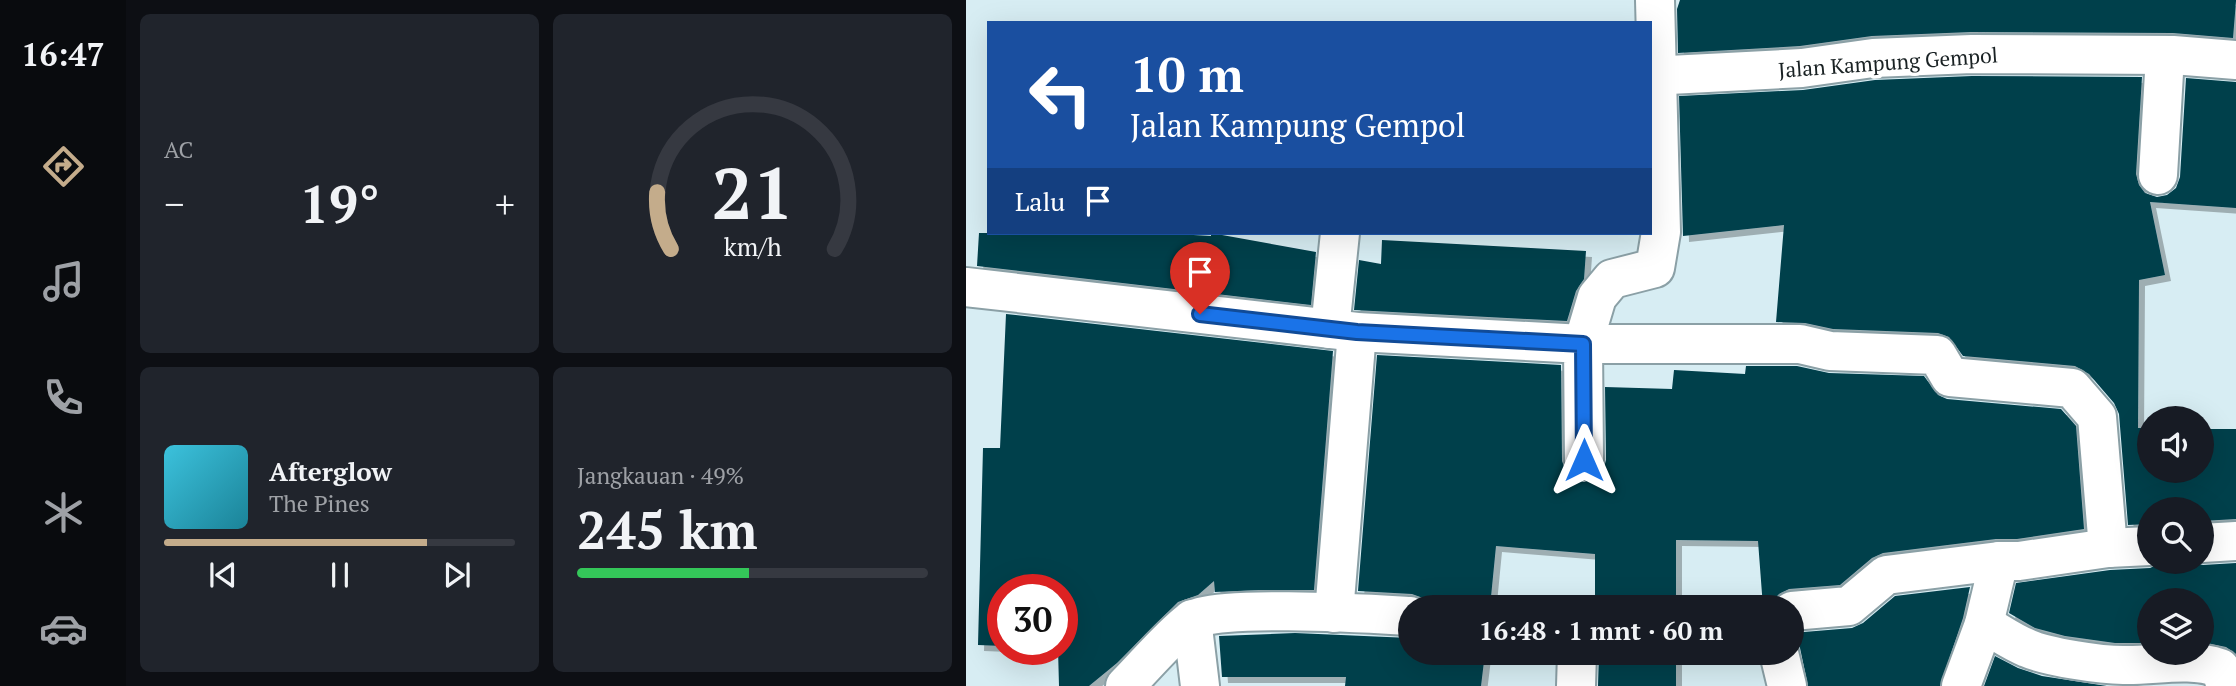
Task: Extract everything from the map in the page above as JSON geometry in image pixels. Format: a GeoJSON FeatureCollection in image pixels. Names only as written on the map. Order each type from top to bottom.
{"type":"FeatureCollection","features":[{"type":"Feature","properties":{"kind":"street"},"geometry":{"type":"LineString","coordinates":[[1584,460],[1583,344],[1597,297],[1612,279],[1656,268],[1661,232],[1653,75],[1655,0]]}},
{"type":"Feature","properties":{"kind":"street","name":"Jalan Kampung Gempol"},"geometry":{"type":"LineString","coordinates":[[1653,75],[1802,68],[1873,58],[1972,54],[2165,56],[2236,60]]}},
{"type":"Feature","properties":{"kind":"street"},"geometry":{"type":"LineString","coordinates":[[2158,175],[2165,56]]}},
{"type":"Feature","properties":{"kind":"street"},"geometry":{"type":"LineString","coordinates":[[1334,613],[1344,331],[1340,235]]}},
{"type":"Feature","properties":{"kind":"street"},"geometry":{"type":"LineString","coordinates":[[966,288],[1344,331],[1583,344],[1800,344],[1830,351],[1937,355],[1950,377],[2072,388],[2097,417],[2108,548]]}},
{"type":"Feature","properties":{"kind":"street"},"geometry":{"type":"LineString","coordinates":[[2214,542],[2236,541]]}},
{"type":"Feature","properties":{"kind":"street"},"geometry":{"type":"LineString","coordinates":[[1804,610],[1849,606],[1886,575],[2137,546]]}},
{"type":"Feature","properties":{"kind":"street"},"geometry":{"type":"LineString","coordinates":[[1961,686],[1984,624],[1999,561]]}},
{"type":"Feature","properties":{"kind":"street"},"geometry":{"type":"LineString","coordinates":[[1125,686],[1192,620],[1213,612],[1398,616]]}},
{"type":"Feature","properties":{"kind":"street"},"geometry":{"type":"LineString","coordinates":[[1192,620],[1200,686]]}},
{"type":"Feature","properties":{"kind":"street"},"geometry":{"type":"LineString","coordinates":[[1984,624],[2028,649],[2100,664],[2205,663],[2220,668],[2226,686]]}},
{"type":"Feature","properties":{"kind":"street"},"geometry":{"type":"LineString","coordinates":[[1576,686],[1577,665]]}},
{"type":"Feature","properties":{"kind":"street"},"geometry":{"type":"LineString","coordinates":[[1782,665],[1787,686]]}},
{"type":"Feature","properties":{"kind":"building"},"geometry":{"type":"Polygon","coordinates":[[[1680,0],[2236,1],[2233,38],[2173,33],[1971,32],[1872,36],[1800,46],[1678,53],[1677,9],[1680,0]]]}},
{"type":"Feature","properties":{"kind":"building"},"geometry":{"type":"Polygon","coordinates":[[[1972,76],[2142,77],[2136,174],[2145,193],[2157,197],[2167,195],[2176,188],[2180,177],[2186,78],[2236,82],[2236,208],[2150,202],[2165,275],[2139,280],[2137,483],[2214,483],[2214,429],[2236,429],[2236,519],[2214,520],[2214,497],[2137,497],[2137,525],[2128,525],[2119,414],[2114,403],[2089,374],[2075,366],[1963,356],[1949,337],[1938,333],[1833,329],[1805,323],[1776,322],[1784,225],[1683,236],[1679,96],[1803,90],[1875,80],[1972,76]]]}},
{"type":"Feature","properties":{"kind":"building"},"geometry":{"type":"Polygon","coordinates":[[[979,233],[1222,235],[1316,252],[1311,305],[977,266],[979,233]]]}},
{"type":"Feature","properties":{"kind":"building"},"geometry":{"type":"Polygon","coordinates":[[[1382,240],[1586,251],[1584,279],[1576,291],[1567,321],[1354,310],[1359,260],[1381,264],[1382,240]]]}},
{"type":"Feature","properties":{"kind":"building"},"geometry":{"type":"Polygon","coordinates":[[[1006,314],[1333,351],[1314,590],[1215,592],[1214,581],[1198,595],[1178,602],[1117,663],[1089,686],[1059,686],[1058,665],[1078,665],[1078,574],[987,574],[987,645],[978,645],[983,448],[1000,448],[1006,314]]]}},
{"type":"Feature","properties":{"kind":"building"},"geometry":{"type":"Polygon","coordinates":[[[1377,355],[1561,365],[1562,461],[1566,472],[1573,479],[1584,482],[1596,478],[1603,471],[1606,460],[1605,387],[1672,389],[1674,370],[1745,374],[1746,366],[1797,366],[1829,373],[1924,376],[1938,395],[1947,399],[2061,409],[2076,426],[2084,529],[1883,553],[1872,558],[1840,585],[1789,589],[1778,595],[1762,595],[1758,541],[1676,540],[1676,595],[1595,595],[1595,554],[1496,546],[1491,595],[1415,595],[1358,591],[1377,355]]]}},
{"type":"Feature","properties":{"kind":"building"},"geometry":{"type":"Polygon","coordinates":[[[2236,563],[2236,654],[2226,647],[2214,644],[2214,588],[2137,588],[2137,643],[2115,643],[2065,636],[2035,628],[2009,613],[2016,583],[2137,569],[2137,574],[2214,574],[2214,564],[2236,563]]]}},
{"type":"Feature","properties":{"kind":"building"},"geometry":{"type":"Polygon","coordinates":[[[1970,587],[1963,618],[1940,686],[1808,686],[1804,665],[1804,632],[1852,628],[1863,623],[1895,596],[1970,587]]]}},
{"type":"Feature","properties":{"kind":"building"},"geometry":{"type":"Polygon","coordinates":[[[1295,633],[1398,637],[1398,665],[1484,665],[1481,686],[1345,686],[1346,677],[1222,677],[1219,636],[1295,633]]]}},
{"type":"Feature","properties":{"kind":"building"},"geometry":{"type":"Polygon","coordinates":[[[1995,656],[2042,676],[2107,686],[1984,686],[1995,656]]]}},
{"type":"Feature","properties":{"kind":"building"},"geometry":{"type":"Polygon","coordinates":[[[1599,665],[1676,665],[1676,686],[1598,686],[1599,665]]]}},
{"type":"Feature","properties":{"kind":"route"},"geometry":{"type":"LineString","coordinates":[[1200,314],[1357,332],[1583,344],[1584,460]]}}]}
